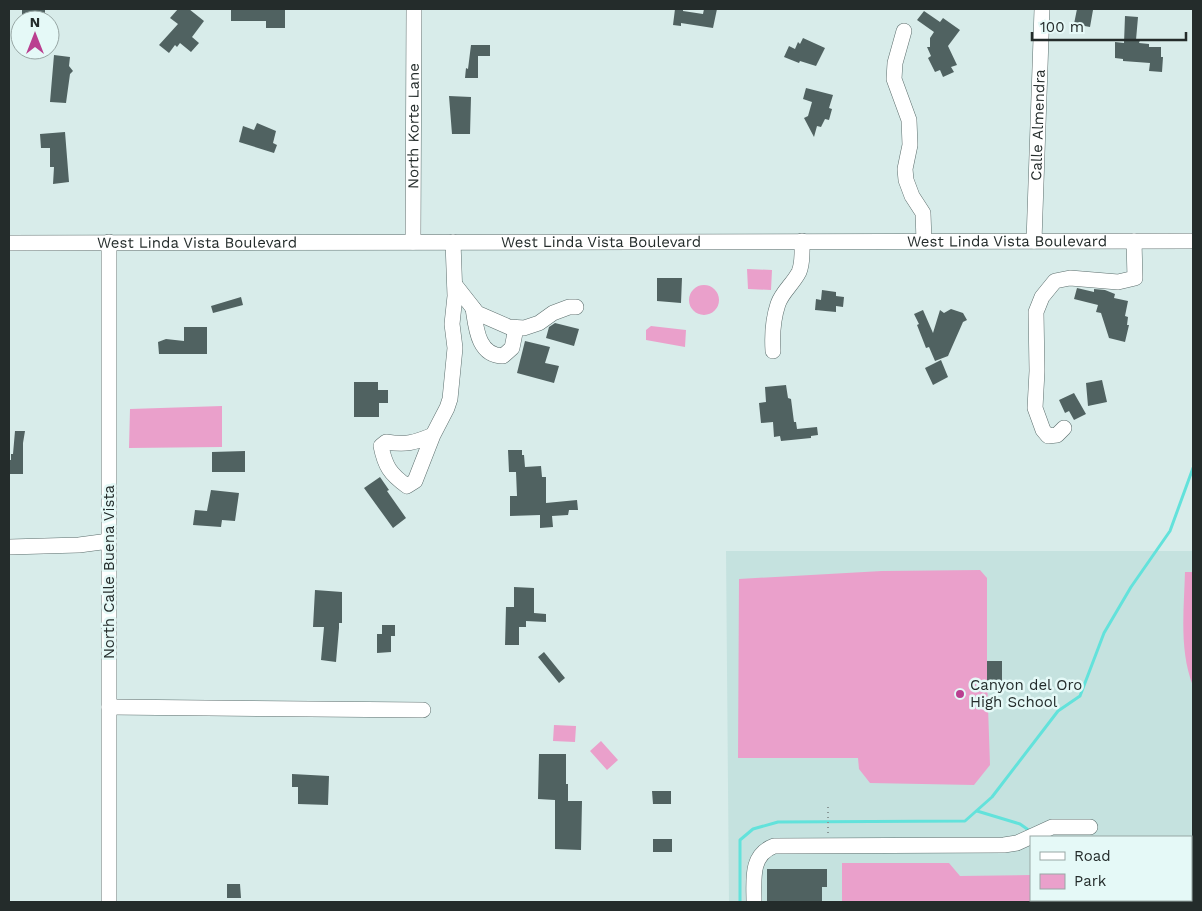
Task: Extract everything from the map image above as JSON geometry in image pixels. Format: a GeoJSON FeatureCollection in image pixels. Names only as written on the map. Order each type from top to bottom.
{"type":"FeatureCollection","features":[{"type":"Feature","properties":{"kind":"street","name":"North Korte Lane"},"geometry":{"type":"LineString","coordinates":[[413,242],[414,9]]}},
{"type":"Feature","properties":{"kind":"street","name":"Calle Almendra"},"geometry":{"type":"LineString","coordinates":[[1034,241],[1042,9]]}},
{"type":"Feature","properties":{"kind":"street"},"geometry":{"type":"LineString","coordinates":[[904,31],[895,62],[894,79],[909,120],[910,145],[905,169],[906,180],[912,196],[923,213],[924,241]]}},
{"type":"Feature","properties":{"kind":"street"},"geometry":{"type":"LineString","coordinates":[[9,231],[9,243]]}},
{"type":"Feature","properties":{"kind":"street"},"geometry":{"type":"LineString","coordinates":[[773,351],[772,337],[777,305],[784,291],[799,272],[802,260],[802,241]]}},
{"type":"Feature","properties":{"kind":"street"},"geometry":{"type":"LineString","coordinates":[[1064,428],[1057,434],[1048,436],[1043,430],[1035,408],[1037,371],[1036,312],[1042,297],[1055,281],[1070,278],[1118,282],[1135,278],[1134,241]]}},
{"type":"Feature","properties":{"kind":"street","name":"West Linda Vista Boulevard"},"geometry":{"type":"LineString","coordinates":[[9,243],[1193,241]]}},
{"type":"Feature","properties":{"kind":"street","name":"North Calle Buena Vista"},"geometry":{"type":"LineString","coordinates":[[109,242],[109,902]]}},
{"type":"Feature","properties":{"kind":"street"},"geometry":{"type":"LineString","coordinates":[[433,435],[450,398],[455,348],[452,311],[455,285],[453,242]]}},
{"type":"Feature","properties":{"kind":"street"},"geometry":{"type":"LineString","coordinates":[[455,285],[477,313],[509,327],[524,328],[539,323],[553,313],[569,306],[576,307]]}},
{"type":"Feature","properties":{"kind":"street"},"geometry":{"type":"LineString","coordinates":[[472,308],[480,342],[486,351],[494,356],[503,356],[512,348],[516,328]]}},
{"type":"Feature","properties":{"kind":"street"},"geometry":{"type":"LineString","coordinates":[[9,547],[79,545],[109,541]]}},
{"type":"Feature","properties":{"kind":"street"},"geometry":{"type":"LineString","coordinates":[[109,708],[423,710]]}},
{"type":"Feature","properties":{"kind":"street"},"geometry":{"type":"LineString","coordinates":[[1032,836],[1052,827],[1090,827]]}},
{"type":"Feature","properties":{"kind":"street"},"geometry":{"type":"LineString","coordinates":[[754,902],[756,862],[766,849],[774,846],[1004,845],[1017,843],[1030,837]]}},
{"type":"Feature","properties":{"kind":"path"},"geometry":{"type":"LineString","coordinates":[[828,807],[828,837]]}},
{"type":"Feature","properties":{"kind":"shaded area","name":"Canyon del Oro High School"},"geometry":{"type":"Polygon","coordinates":[[[726,551],[1193,551],[1193,902],[729,902],[726,551]]]}},
{"type":"Feature","properties":{"kind":"green space"},"geometry":{"type":"Polygon","coordinates":[[[747,269],[772,270],[771,290],[748,289],[747,269]]]}},
{"type":"Feature","properties":{"kind":"green space"},"geometry":{"type":"Polygon","coordinates":[[[704,285],[715,289],[719,300],[715,311],[704,315],[693,311],[689,300],[693,289],[704,285]]]}},
{"type":"Feature","properties":{"kind":"green space"},"geometry":{"type":"Polygon","coordinates":[[[651,326],[686,330],[685,347],[646,340],[646,330],[651,326]]]}},
{"type":"Feature","properties":{"kind":"green space"},"geometry":{"type":"Polygon","coordinates":[[[222,406],[222,447],[129,448],[130,409],[222,406]]]}},
{"type":"Feature","properties":{"kind":"green space"},"geometry":{"type":"Polygon","coordinates":[[[980,570],[987,578],[987,677],[990,765],[974,785],[870,783],[859,769],[858,758],[738,758],[739,579],[882,571],[980,570]]]}},
{"type":"Feature","properties":{"kind":"green space"},"geometry":{"type":"Polygon","coordinates":[[[1185,572],[1193,572],[1193,686],[1184,644],[1185,572]]]}},
{"type":"Feature","properties":{"kind":"green space"},"geometry":{"type":"Polygon","coordinates":[[[554,725],[576,726],[575,742],[553,741],[554,725]]]}},
{"type":"Feature","properties":{"kind":"green space"},"geometry":{"type":"Polygon","coordinates":[[[601,741],[618,760],[607,770],[590,751],[601,741]]]}},
{"type":"Feature","properties":{"kind":"green space"},"geometry":{"type":"Polygon","coordinates":[[[842,863],[949,863],[960,876],[1030,875],[1030,901],[1153,901],[1153,902],[842,902],[842,863]]]}},
{"type":"Feature","properties":{"kind":"building"},"geometry":{"type":"Polygon","coordinates":[[[22,9],[45,9],[45,10],[22,9]]]}},
{"type":"Feature","properties":{"kind":"building"},"geometry":{"type":"Polygon","coordinates":[[[178,9],[189,9],[204,21],[192,37],[199,43],[191,52],[180,43],[177,47],[175,45],[169,53],[159,45],[178,24],[170,18],[178,9]]]}},
{"type":"Feature","properties":{"kind":"building"},"geometry":{"type":"Polygon","coordinates":[[[231,9],[285,9],[285,28],[266,28],[266,21],[231,21],[231,9]]]}},
{"type":"Feature","properties":{"kind":"building"},"geometry":{"type":"Polygon","coordinates":[[[675,9],[703,14],[704,9],[717,9],[713,28],[681,23],[681,26],[673,25],[675,9]]]}},
{"type":"Feature","properties":{"kind":"building"},"geometry":{"type":"Polygon","coordinates":[[[1077,9],[1093,10],[1090,27],[1074,24],[1077,9]]]}},
{"type":"Feature","properties":{"kind":"building"},"geometry":{"type":"Polygon","coordinates":[[[924,11],[940,22],[943,18],[960,30],[948,46],[957,65],[951,67],[954,72],[943,77],[940,70],[935,72],[928,58],[931,56],[927,47],[930,47],[930,38],[934,32],[917,20],[924,11]]]}},
{"type":"Feature","properties":{"kind":"building"},"geometry":{"type":"Polygon","coordinates":[[[1125,16],[1138,17],[1136,40],[1140,40],[1139,43],[1149,44],[1149,47],[1161,47],[1161,57],[1163,57],[1162,72],[1149,71],[1150,63],[1123,61],[1123,59],[1115,58],[1115,42],[1124,43],[1125,16]]]}},
{"type":"Feature","properties":{"kind":"building"},"geometry":{"type":"Polygon","coordinates":[[[803,38],[825,48],[816,66],[800,61],[799,63],[784,57],[789,46],[795,49],[798,42],[800,44],[803,38]]]}},
{"type":"Feature","properties":{"kind":"building"},"geometry":{"type":"Polygon","coordinates":[[[471,45],[490,45],[490,56],[478,56],[478,78],[465,78],[471,45]]]}},
{"type":"Feature","properties":{"kind":"building"},"geometry":{"type":"Polygon","coordinates":[[[60,56],[70,57],[69,66],[73,71],[70,74],[66,103],[50,102],[54,60],[60,60],[60,56]]]}},
{"type":"Feature","properties":{"kind":"building"},"geometry":{"type":"Polygon","coordinates":[[[806,88],[833,95],[829,108],[832,109],[829,120],[825,119],[821,127],[817,126],[814,137],[804,118],[808,116],[812,102],[803,99],[806,88]]]}},
{"type":"Feature","properties":{"kind":"building"},"geometry":{"type":"Polygon","coordinates":[[[449,96],[471,97],[470,134],[452,134],[449,96]]]}},
{"type":"Feature","properties":{"kind":"building"},"geometry":{"type":"Polygon","coordinates":[[[257,123],[276,131],[273,143],[277,145],[274,153],[239,142],[243,126],[254,130],[257,123]]]}},
{"type":"Feature","properties":{"kind":"building"},"geometry":{"type":"Polygon","coordinates":[[[65,132],[69,182],[53,184],[54,167],[50,167],[50,148],[41,148],[40,134],[65,132]]]}},
{"type":"Feature","properties":{"kind":"building"},"geometry":{"type":"Polygon","coordinates":[[[657,278],[682,278],[681,303],[657,301],[657,278]]]}},
{"type":"Feature","properties":{"kind":"building"},"geometry":{"type":"Polygon","coordinates":[[[1077,288],[1094,292],[1094,289],[1105,290],[1115,294],[1114,298],[1128,301],[1125,316],[1128,317],[1127,325],[1129,325],[1125,342],[1109,338],[1101,313],[1096,312],[1098,305],[1074,299],[1077,288]]]}},
{"type":"Feature","properties":{"kind":"building"},"geometry":{"type":"Polygon","coordinates":[[[822,290],[836,292],[836,296],[844,297],[843,307],[836,306],[836,312],[815,310],[816,299],[821,300],[822,290]]]}},
{"type":"Feature","properties":{"kind":"building"},"geometry":{"type":"Polygon","coordinates":[[[241,297],[243,305],[213,313],[211,306],[241,297]]]}},
{"type":"Feature","properties":{"kind":"building"},"geometry":{"type":"Polygon","coordinates":[[[951,309],[963,313],[967,320],[963,322],[948,356],[935,361],[929,347],[926,348],[914,314],[923,310],[933,333],[940,310],[944,313],[951,309]]]}},
{"type":"Feature","properties":{"kind":"building"},"geometry":{"type":"Polygon","coordinates":[[[555,323],[579,329],[574,346],[546,338],[549,327],[555,323]]]}},
{"type":"Feature","properties":{"kind":"building"},"geometry":{"type":"Polygon","coordinates":[[[184,327],[207,327],[207,354],[159,354],[158,342],[166,339],[184,341],[184,327]]]}},
{"type":"Feature","properties":{"kind":"building"},"geometry":{"type":"Polygon","coordinates":[[[525,341],[550,347],[545,363],[559,366],[554,383],[517,373],[525,341]]]}},
{"type":"Feature","properties":{"kind":"building"},"geometry":{"type":"Polygon","coordinates":[[[941,360],[948,377],[933,385],[925,368],[941,360]]]}},
{"type":"Feature","properties":{"kind":"building"},"geometry":{"type":"Polygon","coordinates":[[[1102,380],[1107,402],[1088,406],[1086,383],[1102,380]]]}},
{"type":"Feature","properties":{"kind":"building"},"geometry":{"type":"Polygon","coordinates":[[[354,382],[378,382],[378,390],[388,390],[388,403],[379,403],[379,417],[354,417],[354,382]]]}},
{"type":"Feature","properties":{"kind":"building"},"geometry":{"type":"Polygon","coordinates":[[[786,385],[797,429],[817,427],[818,435],[811,436],[811,438],[781,441],[780,436],[774,437],[773,422],[761,423],[759,403],[766,402],[765,387],[786,385]]]}},
{"type":"Feature","properties":{"kind":"building"},"geometry":{"type":"Polygon","coordinates":[[[1074,393],[1086,414],[1074,420],[1069,411],[1065,413],[1059,400],[1074,393]]]}},
{"type":"Feature","properties":{"kind":"building"},"geometry":{"type":"Polygon","coordinates":[[[15,431],[25,431],[23,474],[9,474],[9,460],[11,460],[11,454],[13,454],[15,431]]]}},
{"type":"Feature","properties":{"kind":"building"},"geometry":{"type":"Polygon","coordinates":[[[508,450],[522,450],[525,467],[541,466],[542,477],[546,477],[546,503],[577,500],[578,510],[569,510],[568,515],[552,516],[553,527],[540,528],[540,515],[510,516],[510,496],[517,496],[516,472],[509,472],[508,450]]]}},
{"type":"Feature","properties":{"kind":"building"},"geometry":{"type":"Polygon","coordinates":[[[245,451],[245,472],[212,472],[212,452],[245,451]]]}},
{"type":"Feature","properties":{"kind":"building"},"geometry":{"type":"Polygon","coordinates":[[[380,477],[389,490],[387,491],[406,518],[393,528],[364,488],[380,477]]]}},
{"type":"Feature","properties":{"kind":"building"},"geometry":{"type":"Polygon","coordinates":[[[211,490],[239,493],[235,521],[222,520],[221,527],[193,525],[195,510],[207,511],[211,490]]]}},
{"type":"Feature","properties":{"kind":"building"},"geometry":{"type":"Polygon","coordinates":[[[514,587],[534,588],[534,613],[546,614],[546,622],[526,621],[526,627],[519,627],[519,645],[505,645],[506,607],[514,607],[514,587]]]}},
{"type":"Feature","properties":{"kind":"building"},"geometry":{"type":"Polygon","coordinates":[[[315,590],[342,592],[342,623],[339,623],[336,662],[321,660],[324,627],[313,627],[315,590]]]}},
{"type":"Feature","properties":{"kind":"building"},"geometry":{"type":"Polygon","coordinates":[[[382,625],[395,625],[395,636],[391,636],[391,652],[377,653],[377,634],[382,634],[382,625]]]}},
{"type":"Feature","properties":{"kind":"building"},"geometry":{"type":"Polygon","coordinates":[[[544,652],[565,678],[559,683],[538,657],[544,652]]]}},
{"type":"Feature","properties":{"kind":"building"},"geometry":{"type":"Polygon","coordinates":[[[987,661],[1002,661],[1002,687],[987,687],[987,661]]]}},
{"type":"Feature","properties":{"kind":"building"},"geometry":{"type":"Polygon","coordinates":[[[539,754],[566,754],[568,801],[582,801],[581,850],[555,849],[555,800],[538,799],[539,754]]]}},
{"type":"Feature","properties":{"kind":"building"},"geometry":{"type":"Polygon","coordinates":[[[292,774],[329,776],[328,805],[298,804],[298,787],[292,787],[292,774]]]}},
{"type":"Feature","properties":{"kind":"building"},"geometry":{"type":"Polygon","coordinates":[[[652,791],[671,791],[671,804],[653,804],[652,791]]]}},
{"type":"Feature","properties":{"kind":"building"},"geometry":{"type":"Polygon","coordinates":[[[653,839],[672,839],[672,852],[653,852],[653,839]]]}},
{"type":"Feature","properties":{"kind":"building"},"geometry":{"type":"Polygon","coordinates":[[[767,869],[827,869],[827,887],[822,887],[822,902],[767,902],[767,869]]]}},
{"type":"Feature","properties":{"kind":"building"},"geometry":{"type":"Polygon","coordinates":[[[227,884],[240,884],[241,898],[227,898],[227,884]]]}},
{"type":"Feature","properties":{"kind":"waterway"},"geometry":{"type":"LineString","coordinates":[[740,902],[740,840],[753,829],[778,822],[965,821],[992,797],[1058,711],[1080,696],[1104,633],[1131,587],[1170,531],[1193,468]]}},
{"type":"Feature","properties":{"kind":"waterway"},"geometry":{"type":"LineString","coordinates":[[977,811],[1020,824],[1030,831]]}},
{"type":"Feature","properties":{"kind":"place","name":"Canyon del Oro High School"},"geometry":{"type":"Point","coordinates":[960,694]}}]}
